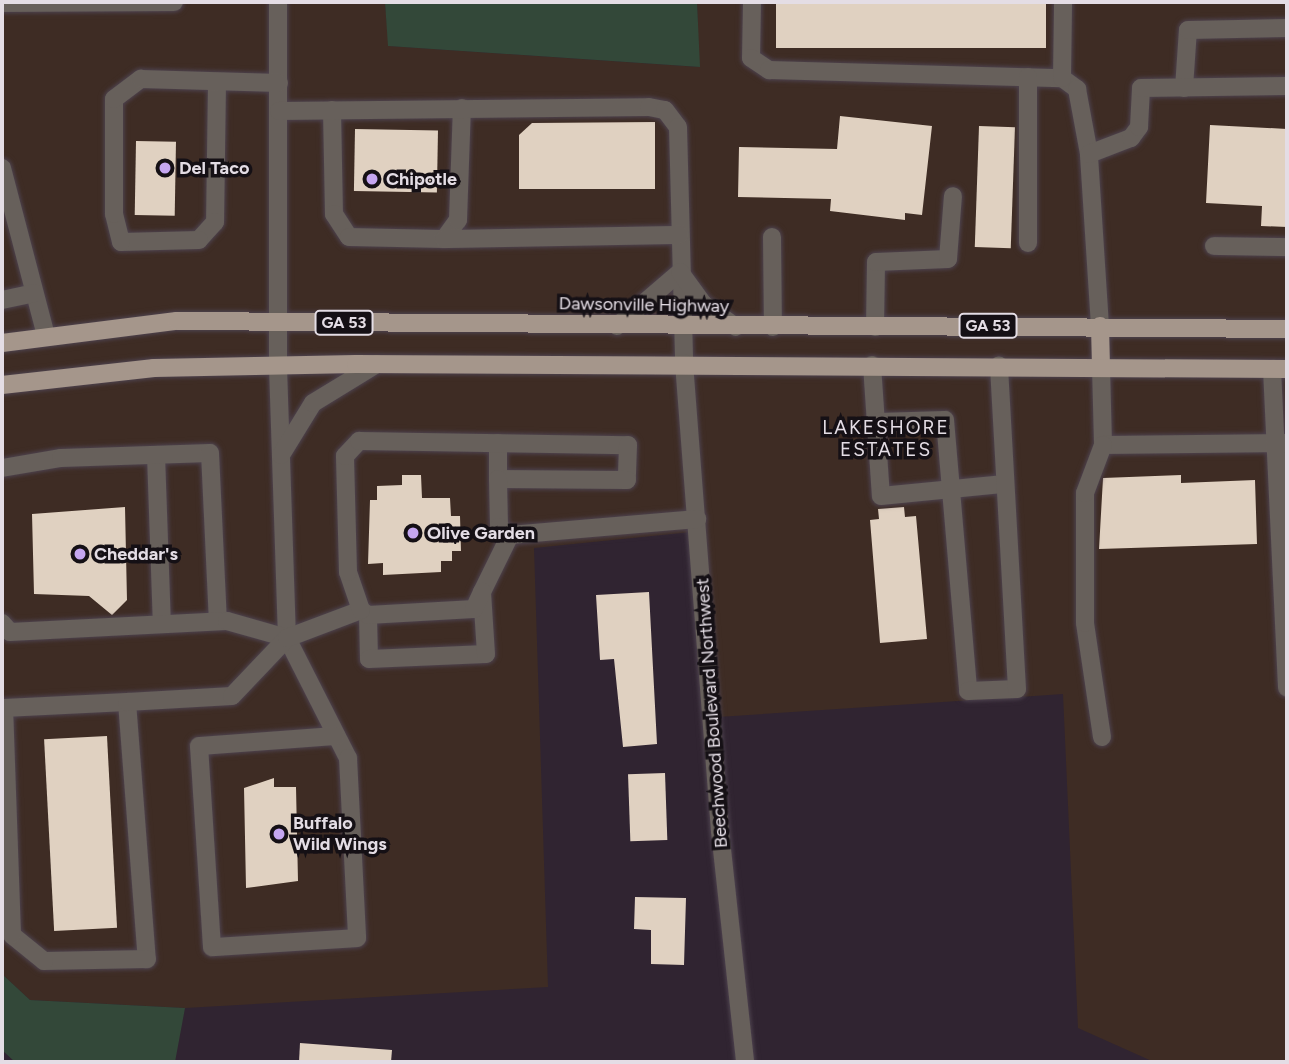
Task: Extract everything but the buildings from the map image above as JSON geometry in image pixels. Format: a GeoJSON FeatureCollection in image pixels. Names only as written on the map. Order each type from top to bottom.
{"type":"FeatureCollection","features":[{"type":"Feature","properties":{"kind":"main road","name":"Dawsonville Highway"},"geometry":{"type":"LineString","coordinates":[[2,343],[177,321],[687,327],[1100,326],[1287,329]]}},
{"type":"Feature","properties":{"kind":"main road"},"geometry":{"type":"LineString","coordinates":[[1100,326],[1101,367]]}},
{"type":"Feature","properties":{"kind":"main road"},"geometry":{"type":"LineString","coordinates":[[2,385],[154,368],[377,364],[684,363],[1280,369]]}},
{"type":"Feature","properties":{"kind":"street"},"geometry":{"type":"LineString","coordinates":[[2,3],[174,2]]}},
{"type":"Feature","properties":{"kind":"street"},"geometry":{"type":"LineString","coordinates":[[278,2],[281,324],[278,367],[287,638],[348,758],[357,938],[212,947],[199,746],[336,736]]}},
{"type":"Feature","properties":{"kind":"street"},"geometry":{"type":"LineString","coordinates":[[752,2],[751,58],[769,70],[1062,78],[1077,89],[1089,154],[1100,326]]}},
{"type":"Feature","properties":{"kind":"street"},"geometry":{"type":"LineString","coordinates":[[1062,78],[1063,2]]}},
{"type":"Feature","properties":{"kind":"street"},"geometry":{"type":"LineString","coordinates":[[1184,88],[1188,30],[1287,28]]}},
{"type":"Feature","properties":{"kind":"street"},"geometry":{"type":"LineString","coordinates":[[1028,77],[1028,243]]}},
{"type":"Feature","properties":{"kind":"street"},"geometry":{"type":"LineString","coordinates":[[217,83],[215,222],[199,240],[121,242],[114,214],[114,99],[141,79],[279,83]]}},
{"type":"Feature","properties":{"kind":"street"},"geometry":{"type":"LineString","coordinates":[[1089,154],[1131,138],[1139,127],[1141,88],[1287,86]]}},
{"type":"Feature","properties":{"kind":"street"},"geometry":{"type":"LineString","coordinates":[[279,111],[462,108],[458,219],[444,239]]}},
{"type":"Feature","properties":{"kind":"street","name":"Beechwood Boulevard Northwest"},"geometry":{"type":"LineString","coordinates":[[462,108],[665,110],[678,127],[680,272],[687,327],[684,363],[745,1062]]}},
{"type":"Feature","properties":{"kind":"street"},"geometry":{"type":"LineString","coordinates":[[332,110],[334,214],[349,237],[444,239],[680,235]]}},
{"type":"Feature","properties":{"kind":"street"},"geometry":{"type":"LineString","coordinates":[[2,168],[46,336]]}},
{"type":"Feature","properties":{"kind":"street"},"geometry":{"type":"LineString","coordinates":[[875,327],[876,261],[948,258],[953,197]]}},
{"type":"Feature","properties":{"kind":"street"},"geometry":{"type":"LineString","coordinates":[[772,237],[773,327]]}},
{"type":"Feature","properties":{"kind":"street"},"geometry":{"type":"LineString","coordinates":[[1214,246],[1287,247]]}},
{"type":"Feature","properties":{"kind":"street"},"geometry":{"type":"LineString","coordinates":[[617,326],[680,272],[703,304],[736,327]]}},
{"type":"Feature","properties":{"kind":"street"},"geometry":{"type":"LineString","coordinates":[[2,300],[34,293]]}},
{"type":"Feature","properties":{"kind":"street"},"geometry":{"type":"LineString","coordinates":[[281,455],[313,403],[377,364]]}},
{"type":"Feature","properties":{"kind":"street"},"geometry":{"type":"LineString","coordinates":[[872,365],[881,496],[1004,484]]}},
{"type":"Feature","properties":{"kind":"street"},"geometry":{"type":"LineString","coordinates":[[877,422],[945,420],[968,691],[1017,689],[999,366]]}},
{"type":"Feature","properties":{"kind":"street"},"geometry":{"type":"LineString","coordinates":[[1101,367],[1103,445],[1084,493],[1085,623],[1102,737]]}},
{"type":"Feature","properties":{"kind":"street"},"geometry":{"type":"LineString","coordinates":[[1280,369],[1287,688]]}},
{"type":"Feature","properties":{"kind":"street"},"geometry":{"type":"LineString","coordinates":[[482,592],[485,654],[369,659],[365,612],[348,572],[345,456],[359,441],[628,445],[627,480],[498,479]]}},
{"type":"Feature","properties":{"kind":"street"},"geometry":{"type":"LineString","coordinates":[[498,443],[499,527],[510,536],[697,519]]}},
{"type":"Feature","properties":{"kind":"street"},"geometry":{"type":"LineString","coordinates":[[1103,445],[1282,443]]}},
{"type":"Feature","properties":{"kind":"street"},"geometry":{"type":"LineString","coordinates":[[2,468],[61,458],[210,453],[218,621]]}},
{"type":"Feature","properties":{"kind":"street"},"geometry":{"type":"LineString","coordinates":[[156,455],[162,624]]}},
{"type":"Feature","properties":{"kind":"street"},"geometry":{"type":"LineString","coordinates":[[127,702],[147,958],[44,961],[12,935],[4,708],[232,696],[287,638],[365,612],[474,609],[510,536]]}},
{"type":"Feature","properties":{"kind":"street"},"geometry":{"type":"LineString","coordinates":[[2,623],[10,632],[218,621],[287,638]]}},
{"type":"Feature","properties":{"kind":"shaded area"},"geometry":{"type":"Polygon","coordinates":[[[2,2],[385,2],[389,46],[699,67],[697,2],[1287,2],[1287,1062],[1154,1062],[1078,1028],[1063,694],[718,717],[701,531],[534,548],[548,987],[185,1008],[30,1000],[2,974],[2,2]]]}},
{"type":"Feature","properties":{"kind":"green space"},"geometry":{"type":"Polygon","coordinates":[[[385,2],[697,2],[700,67],[388,46],[385,2]]]}},
{"type":"Feature","properties":{"kind":"green space"},"geometry":{"type":"Polygon","coordinates":[[[2,974],[30,1000],[185,1008],[175,1062],[15,1062],[2,1050],[2,974]]]}},
{"type":"Feature","properties":{"kind":"place","name":"Del Taco"},"geometry":{"type":"Point","coordinates":[165,168]}},
{"type":"Feature","properties":{"kind":"place","name":"Chipotle"},"geometry":{"type":"Point","coordinates":[372,179]}},
{"type":"Feature","properties":{"kind":"place","name":"Olive Garden"},"geometry":{"type":"Point","coordinates":[413,533]}},
{"type":"Feature","properties":{"kind":"place","name":"Cheddar's"},"geometry":{"type":"Point","coordinates":[80,554]}},
{"type":"Feature","properties":{"kind":"place","name":"Buffalo Wild Wings"},"geometry":{"type":"Point","coordinates":[279,834]}},
{"type":"Feature","properties":{"kind":"district","name":"LAKESHORE ESTATES"},"geometry":{"type":"Point","coordinates":[886,439]}}]}
